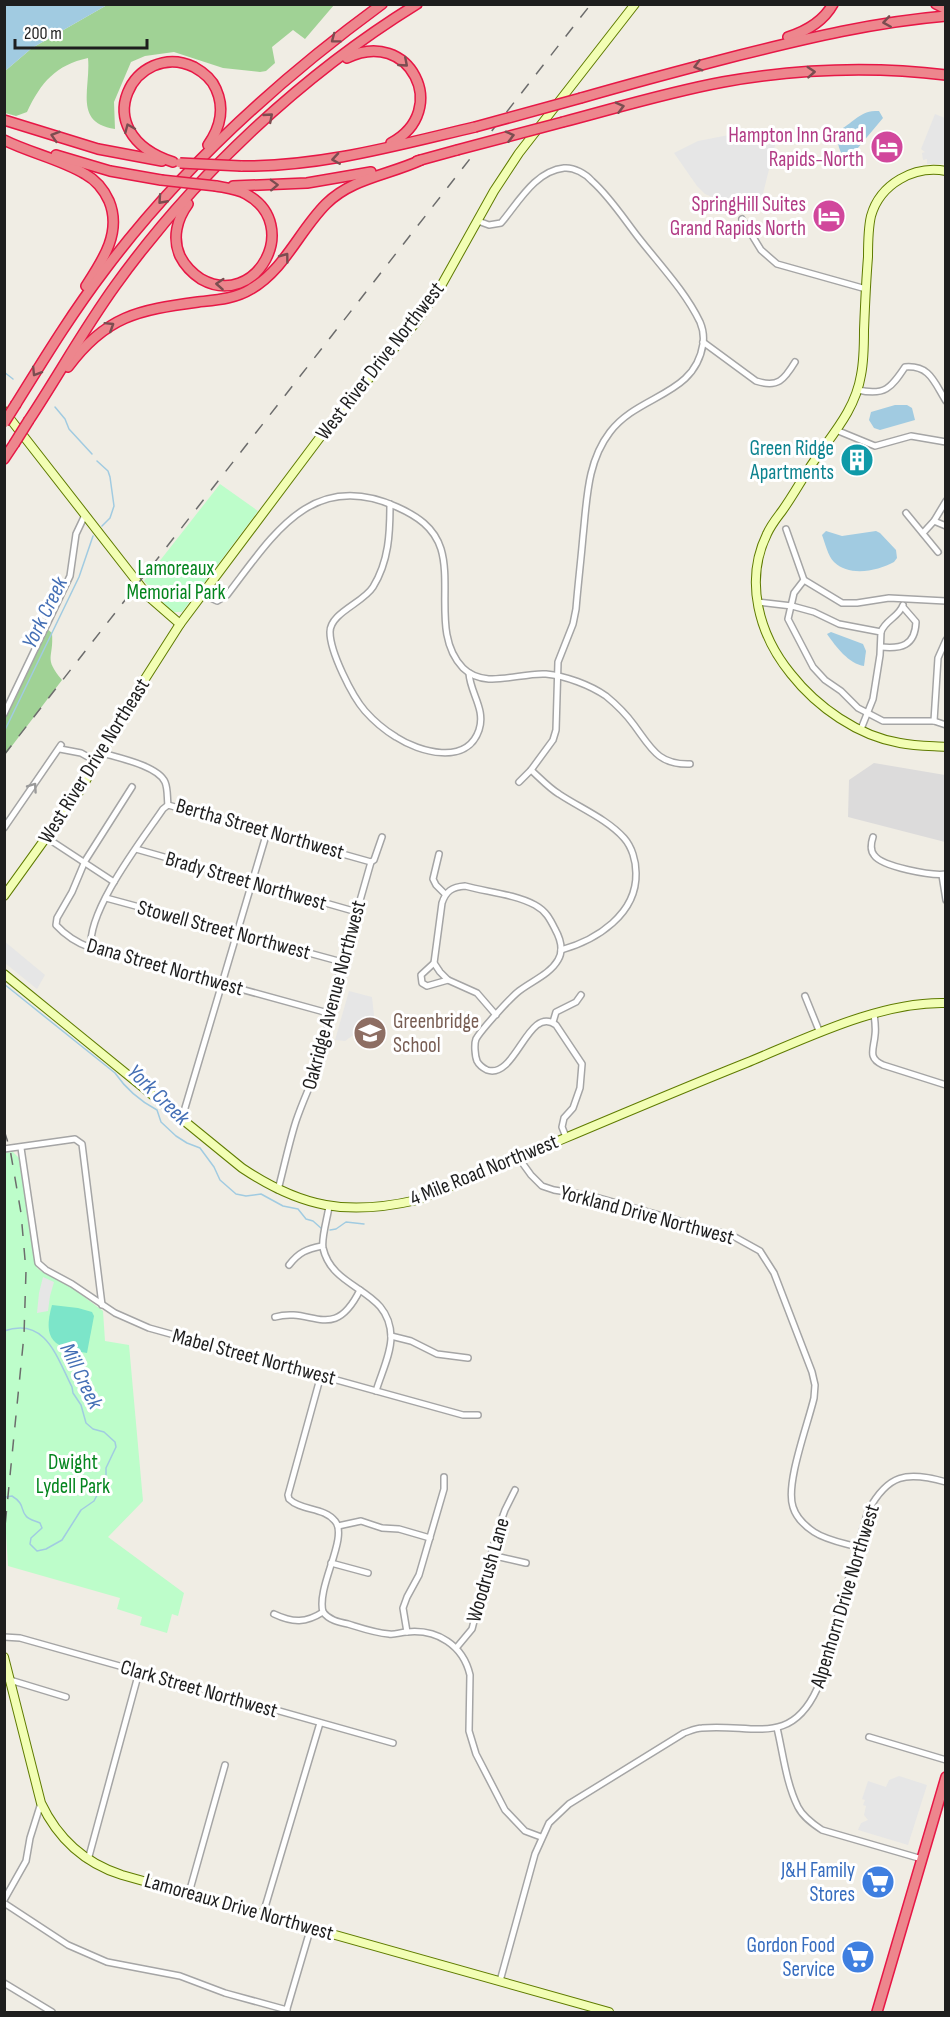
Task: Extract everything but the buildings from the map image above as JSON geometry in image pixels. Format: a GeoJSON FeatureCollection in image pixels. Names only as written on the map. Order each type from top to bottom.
{"type":"FeatureCollection","features":[{"type":"Feature","properties":{"kind":"highway"},"geometry":{"type":"LineString","coordinates":[[4,423],[56,340],[103,272],[129,238],[200,157],[288,76],[382,4]]}},
{"type":"Feature","properties":{"kind":"highway"},"geometry":{"type":"LineString","coordinates":[[4,459],[82,333],[117,284],[145,247],[211,172],[253,131],[331,65],[417,4]]}},
{"type":"Feature","properties":{"kind":"highway"},"geometry":{"type":"LineString","coordinates":[[724,59],[810,28],[823,19],[833,4]]}},
{"type":"Feature","properties":{"kind":"highway"},"geometry":{"type":"LineString","coordinates":[[936,4],[945,9]]}},
{"type":"Feature","properties":{"kind":"highway"},"geometry":{"type":"LineString","coordinates":[[4,120],[98,149],[148,159],[241,166],[292,165],[367,153],[475,127],[724,59],[854,27],[903,19],[945,16]]}},
{"type":"Feature","properties":{"kind":"highway"},"geometry":{"type":"LineString","coordinates":[[331,65],[358,53],[376,50],[388,52],[406,63],[417,78],[420,88],[420,105],[411,129],[396,141],[367,153]]}},
{"type":"Feature","properties":{"kind":"highway"},"geometry":{"type":"LineString","coordinates":[[176,162],[157,157],[146,150],[132,136],[125,119],[127,95],[135,80],[146,69],[159,64],[174,62],[188,64],[200,70],[215,86],[220,98],[221,112],[218,127],[200,157]]}},
{"type":"Feature","properties":{"kind":"highway"},"geometry":{"type":"LineString","coordinates":[[216,186],[307,183],[338,179],[421,160],[686,90],[780,74],[864,70],[945,75]]}},
{"type":"Feature","properties":{"kind":"highway"},"geometry":{"type":"LineString","coordinates":[[4,140],[85,173],[104,191],[112,210],[114,227],[110,245],[68,315],[56,340]]}},
{"type":"Feature","properties":{"kind":"highway"},"geometry":{"type":"LineString","coordinates":[[4,140],[110,171],[161,180],[216,186],[241,192],[253,199],[266,214],[271,229],[270,250],[263,265],[249,278],[232,284],[214,284],[195,275],[182,261],[176,244],[180,216],[211,172]]}},
{"type":"Feature","properties":{"kind":"highway"},"geometry":{"type":"LineString","coordinates":[[30,419],[80,351],[102,330],[118,321],[151,309],[221,299],[250,290],[272,273],[318,213],[336,195],[364,180],[402,169],[421,160]]}},
{"type":"Feature","properties":{"kind":"highway"},"geometry":{"type":"LineString","coordinates":[[877,2013],[945,1777]]}},
{"type":"Feature","properties":{"kind":"main road","name":"West River Drive Northwest"},"geometry":{"type":"LineString","coordinates":[[180,624],[321,436],[417,322],[441,286],[519,153],[635,4]]}},
{"type":"Feature","properties":{"kind":"main road"},"geometry":{"type":"LineString","coordinates":[[945,171],[920,171],[906,175],[892,184],[875,206],[869,227],[863,355],[858,390],[852,406],[801,478],[766,535],[755,584],[757,602],[767,634],[796,681],[822,705],[874,736],[899,743],[945,747]]}},
{"type":"Feature","properties":{"kind":"main road"},"geometry":{"type":"LineString","coordinates":[[4,411],[149,597],[180,624]]}},
{"type":"Feature","properties":{"kind":"main road","name":"West River Drive Northeast"},"geometry":{"type":"LineString","coordinates":[[4,896],[97,762],[136,693],[180,624]]}},
{"type":"Feature","properties":{"kind":"main road","name":"4 Mile Road Northwest"},"geometry":{"type":"LineString","coordinates":[[4,974],[242,1168],[278,1190],[305,1200],[329,1206],[369,1209],[417,1200],[843,1023],[916,1005],[945,1003]]}},
{"type":"Feature","properties":{"kind":"main road","name":"Lamoreaux Drive Northwest"},"geometry":{"type":"LineString","coordinates":[[4,1657],[41,1803],[60,1836],[87,1860],[111,1871],[609,2013]]}},
{"type":"Feature","properties":{"kind":"street"},"geometry":{"type":"LineString","coordinates":[[478,221],[489,225],[501,223],[545,173],[568,168],[585,175],[605,195],[680,291],[701,324],[703,342],[695,368],[684,381],[632,410],[620,420],[595,459],[588,493],[576,609],[573,624],[558,662],[557,710],[553,740],[519,782]]}},
{"type":"Feature","properties":{"kind":"street"},"geometry":{"type":"LineString","coordinates":[[742,219],[761,250],[777,264],[866,289]]}},
{"type":"Feature","properties":{"kind":"street"},"geometry":{"type":"LineString","coordinates":[[703,342],[756,381],[767,384],[781,381],[795,362]]}},
{"type":"Feature","properties":{"kind":"street"},"geometry":{"type":"LineString","coordinates":[[858,390],[874,393],[883,391],[893,385],[905,367],[916,366],[926,370],[945,401]]}},
{"type":"Feature","properties":{"kind":"street"},"geometry":{"type":"LineString","coordinates":[[836,430],[875,446],[911,436],[945,442]]}},
{"type":"Feature","properties":{"kind":"street"},"geometry":{"type":"LineString","coordinates":[[202,594],[217,601],[227,595],[273,537],[296,515],[313,503],[345,495],[362,496],[390,504],[415,515],[435,534],[444,560],[446,628],[450,645],[461,666],[469,673],[489,679],[531,674],[556,676],[583,684],[611,701],[627,716],[656,755],[667,761],[690,764]]}},
{"type":"Feature","properties":{"kind":"street"},"geometry":{"type":"LineString","coordinates":[[923,532],[934,521],[945,501]]}},
{"type":"Feature","properties":{"kind":"street"},"geometry":{"type":"LineString","coordinates":[[390,504],[390,527],[385,561],[372,588],[336,618],[330,633],[335,654],[349,687],[367,713],[395,737],[435,752],[449,753],[460,751],[467,746],[480,728],[481,715],[478,701],[470,684],[469,673]]}},
{"type":"Feature","properties":{"kind":"street"},"geometry":{"type":"LineString","coordinates":[[906,513],[938,552]]}},
{"type":"Feature","properties":{"kind":"street"},"geometry":{"type":"LineString","coordinates":[[4,714],[70,576],[76,534],[86,515]]}},
{"type":"Feature","properties":{"kind":"street"},"geometry":{"type":"LineString","coordinates":[[934,521],[945,526]]}},
{"type":"Feature","properties":{"kind":"street"},"geometry":{"type":"LineString","coordinates":[[786,530],[804,580],[842,603],[889,598],[945,601]]}},
{"type":"Feature","properties":{"kind":"street"},"geometry":{"type":"LineString","coordinates":[[804,580],[794,594],[788,619],[813,667],[825,680],[841,691],[858,708],[883,721],[934,721],[945,725]]}},
{"type":"Feature","properties":{"kind":"street"},"geometry":{"type":"LineString","coordinates":[[861,729],[873,699],[881,632],[884,623],[891,620],[903,608],[904,599]]}},
{"type":"Feature","properties":{"kind":"street"},"geometry":{"type":"LineString","coordinates":[[757,602],[792,606],[814,612],[840,624],[881,632]]}},
{"type":"Feature","properties":{"kind":"street"},"geometry":{"type":"LineString","coordinates":[[880,647],[902,647],[912,638],[916,622],[903,608]]}},
{"type":"Feature","properties":{"kind":"street"},"geometry":{"type":"LineString","coordinates":[[934,721],[938,658],[945,640]]}},
{"type":"Feature","properties":{"kind":"street"},"geometry":{"type":"LineString","coordinates":[[4,828],[60,747],[81,753],[97,762]]}},
{"type":"Feature","properties":{"kind":"street","name":"Bertha Street Northwest"},"geometry":{"type":"LineString","coordinates":[[102,753],[126,760],[161,775],[167,786],[168,805],[371,862]]}},
{"type":"Feature","properties":{"kind":"street"},"geometry":{"type":"LineString","coordinates":[[531,770],[556,793],[601,820],[624,838],[636,866],[636,881],[632,895],[620,916],[592,937],[576,946],[561,950]]}},
{"type":"Feature","properties":{"kind":"street","name":"Dana Street Northwest"},"geometry":{"type":"LineString","coordinates":[[132,788],[85,861],[72,892],[55,922],[56,925],[68,936],[91,948],[328,1013]]}},
{"type":"Feature","properties":{"kind":"street"},"geometry":{"type":"LineString","coordinates":[[91,948],[91,937],[100,909],[114,882],[168,805]]}},
{"type":"Feature","properties":{"kind":"street"},"geometry":{"type":"LineString","coordinates":[[182,1118],[267,832]]}},
{"type":"Feature","properties":{"kind":"street","name":"Stowell Street Northwest"},"geometry":{"type":"LineString","coordinates":[[47,837],[114,882]]}},
{"type":"Feature","properties":{"kind":"street","name":"Oakridge Avenue Northwest"},"geometry":{"type":"LineString","coordinates":[[278,1190],[296,1122],[313,1081],[323,1048],[328,1013],[371,862],[374,860],[382,837]]}},
{"type":"Feature","properties":{"kind":"street"},"geometry":{"type":"LineString","coordinates":[[873,837],[872,851],[874,857],[880,861],[919,872],[944,874],[945,900]]}},
{"type":"Feature","properties":{"kind":"street","name":"Brady Street Northwest"},"geometry":{"type":"LineString","coordinates":[[136,849],[357,912]]}},
{"type":"Feature","properties":{"kind":"street"},"geometry":{"type":"LineString","coordinates":[[439,854],[433,879],[445,894]]}},
{"type":"Feature","properties":{"kind":"street"},"geometry":{"type":"LineString","coordinates":[[448,980],[428,986],[422,983],[421,975],[434,963],[445,894],[457,886],[465,886],[535,905],[545,912],[558,936],[561,950],[559,958],[549,970],[518,991],[476,1040],[477,1063],[484,1069],[499,1070],[510,1060],[537,1024],[553,1022]]}},
{"type":"Feature","properties":{"kind":"street","name":"Stowell Street Northwest"},"geometry":{"type":"LineString","coordinates":[[106,898],[342,962]]}},
{"type":"Feature","properties":{"kind":"street"},"geometry":{"type":"LineString","coordinates":[[434,963],[448,980],[477,993],[496,1015]]}},
{"type":"Feature","properties":{"kind":"street"},"geometry":{"type":"LineString","coordinates":[[553,1022],[556,1012],[576,1002],[581,995]]}},
{"type":"Feature","properties":{"kind":"street"},"geometry":{"type":"LineString","coordinates":[[805,996],[820,1033]]}},
{"type":"Feature","properties":{"kind":"street"},"geometry":{"type":"LineString","coordinates":[[874,1014],[876,1033],[871,1053],[874,1060],[883,1065],[945,1084]]}},
{"type":"Feature","properties":{"kind":"street"},"geometry":{"type":"LineString","coordinates":[[553,1022],[582,1064],[580,1088],[573,1108],[564,1118],[562,1127],[566,1137]]}},
{"type":"Feature","properties":{"kind":"street"},"geometry":{"type":"LineString","coordinates":[[7,1149],[71,1140],[79,1141],[83,1148],[102,1305]]}},
{"type":"Feature","properties":{"kind":"street","name":"Mabel Street Northwest"},"geometry":{"type":"LineString","coordinates":[[21,1148],[36,1258],[42,1267],[115,1313],[149,1328],[463,1415],[478,1415]]}},
{"type":"Feature","properties":{"kind":"street","name":"Yorkland Drive Northwest"},"geometry":{"type":"LineString","coordinates":[[518,1157],[531,1175],[542,1185],[554,1190],[592,1196],[733,1236],[760,1251],[768,1260],[815,1385],[791,1484],[793,1507],[801,1521],[814,1532],[857,1547]]}},
{"type":"Feature","properties":{"kind":"street"},"geometry":{"type":"LineString","coordinates":[[329,1206],[322,1246],[334,1270],[343,1280],[372,1297],[385,1312],[391,1336],[376,1391]]}},
{"type":"Feature","properties":{"kind":"street"},"geometry":{"type":"LineString","coordinates":[[289,1265],[295,1256],[305,1249],[322,1246]]}},
{"type":"Feature","properties":{"kind":"street"},"geometry":{"type":"LineString","coordinates":[[275,1317],[293,1314],[318,1320],[334,1318],[353,1304],[360,1290]]}},
{"type":"Feature","properties":{"kind":"street"},"geometry":{"type":"LineString","coordinates":[[391,1336],[411,1341],[437,1354],[468,1358]]}},
{"type":"Feature","properties":{"kind":"street"},"geometry":{"type":"LineString","coordinates":[[321,1375],[288,1495],[293,1504],[330,1516],[338,1526],[338,1538],[322,1594],[323,1612],[334,1620],[365,1629],[392,1634],[407,1632],[433,1634],[457,1647],[468,1666],[470,1675],[469,1731],[476,1754],[505,1810],[525,1831],[542,1837]]}},
{"type":"Feature","properties":{"kind":"street","name":"Alpenhorn Drive Northwest"},"geometry":{"type":"LineString","coordinates":[[500,1981],[535,1854],[549,1822],[569,1804],[684,1733],[700,1728],[755,1730],[777,1728],[796,1718],[812,1701],[817,1689],[868,1511],[878,1493],[890,1483],[909,1476],[945,1482]]}},
{"type":"Feature","properties":{"kind":"street"},"geometry":{"type":"LineString","coordinates":[[407,1632],[403,1608],[406,1597],[419,1575],[444,1489],[444,1477]]}},
{"type":"Feature","properties":{"kind":"street","name":"Woodrush Lane"},"geometry":{"type":"LineString","coordinates":[[457,1647],[472,1629],[490,1555],[501,1520],[515,1490]]}},
{"type":"Feature","properties":{"kind":"street"},"geometry":{"type":"LineString","coordinates":[[338,1526],[361,1521],[430,1538]]}},
{"type":"Feature","properties":{"kind":"street"},"geometry":{"type":"LineString","coordinates":[[490,1555],[526,1563]]}},
{"type":"Feature","properties":{"kind":"street"},"geometry":{"type":"LineString","coordinates":[[331,1563],[368,1573]]}},
{"type":"Feature","properties":{"kind":"street"},"geometry":{"type":"LineString","coordinates":[[274,1614],[302,1622],[323,1612]]}},
{"type":"Feature","properties":{"kind":"street","name":"Clark Street Northwest"},"geometry":{"type":"LineString","coordinates":[[4,1637],[20,1638],[393,1743]]}},
{"type":"Feature","properties":{"kind":"street"},"geometry":{"type":"LineString","coordinates":[[87,1860],[139,1672]]}},
{"type":"Feature","properties":{"kind":"street"},"geometry":{"type":"LineString","coordinates":[[10,1680],[66,1697]]}},
{"type":"Feature","properties":{"kind":"street"},"geometry":{"type":"LineString","coordinates":[[263,1914],[321,1723]]}},
{"type":"Feature","properties":{"kind":"street"},"geometry":{"type":"LineString","coordinates":[[777,1728],[798,1808],[814,1825],[822,1830],[922,1859]]}},
{"type":"Feature","properties":{"kind":"street"},"geometry":{"type":"LineString","coordinates":[[869,1737],[945,1760]]}},
{"type":"Feature","properties":{"kind":"street"},"geometry":{"type":"LineString","coordinates":[[189,1893],[225,1765]]}},
{"type":"Feature","properties":{"kind":"street"},"geometry":{"type":"LineString","coordinates":[[41,1803],[30,1838],[26,1861],[4,1902],[68,1945],[106,1962],[180,1976],[225,1993],[287,2011],[311,1928]]}},
{"type":"Feature","properties":{"kind":"street"},"geometry":{"type":"LineString","coordinates":[[4,1983],[52,2013]]}},
{"type":"Feature","properties":{"kind":"shaded area"},"geometry":{"type":"Polygon","coordinates":[[[935,114],[945,118],[945,164],[927,164],[927,159],[923,160],[922,153],[925,152],[921,149],[935,114]]]}},
{"type":"Feature","properties":{"kind":"shaded area"},"geometry":{"type":"Polygon","coordinates":[[[774,131],[778,133],[759,210],[752,214],[750,210],[754,206],[754,198],[737,205],[734,201],[732,209],[724,199],[721,201],[705,194],[674,153],[698,141],[729,135],[769,145],[774,131]]]}},
{"type":"Feature","properties":{"kind":"shaded area"},"geometry":{"type":"Polygon","coordinates":[[[874,763],[945,775],[945,842],[848,817],[849,780],[874,763]]]}},
{"type":"Feature","properties":{"kind":"shaded area"},"geometry":{"type":"Polygon","coordinates":[[[4,941],[45,975],[37,989],[5,963],[4,941]]]}},
{"type":"Feature","properties":{"kind":"shaded area"},"geometry":{"type":"Polygon","coordinates":[[[349,991],[372,997],[374,1015],[371,1022],[345,1041],[335,1040],[349,991]]]}},
{"type":"Feature","properties":{"kind":"shaded area"},"geometry":{"type":"Polygon","coordinates":[[[43,1277],[54,1282],[48,1311],[37,1313],[39,1293],[43,1277]]]}},
{"type":"Feature","properties":{"kind":"shaded area"},"geometry":{"type":"Polygon","coordinates":[[[899,1776],[927,1785],[908,1845],[858,1830],[861,1823],[868,1820],[864,1815],[865,1800],[862,1799],[868,1781],[886,1787],[889,1780],[899,1776]]]}},
{"type":"Feature","properties":{"kind":"green space"},"geometry":{"type":"Polygon","coordinates":[[[107,5],[334,5],[305,39],[293,30],[272,47],[275,63],[266,71],[223,68],[174,52],[145,56],[131,62],[114,102],[115,129],[93,120],[89,112],[87,102],[88,58],[67,65],[51,76],[38,92],[27,112],[16,116],[5,113],[5,71],[32,48],[107,5]]]}},
{"type":"Feature","properties":{"kind":"green space","name":"Lamoreaux Memorial Park"},"geometry":{"type":"Polygon","coordinates":[[[220,484],[258,511],[182,612],[172,612],[144,581],[220,484]]]}},
{"type":"Feature","properties":{"kind":"green space"},"geometry":{"type":"Polygon","coordinates":[[[46,628],[52,633],[51,662],[62,680],[5,755],[4,714],[46,628]]]}},
{"type":"Feature","properties":{"kind":"green space","name":"Dwight Lydell Park"},"geometry":{"type":"Polygon","coordinates":[[[13,1152],[19,1158],[22,1168],[33,1254],[37,1268],[63,1281],[103,1311],[105,1341],[129,1345],[143,1501],[108,1537],[184,1593],[178,1616],[172,1614],[167,1633],[140,1625],[142,1617],[117,1609],[120,1598],[8,1566],[4,1500],[4,1153],[13,1152]]]}},
{"type":"Feature","properties":{"kind":"green space"},"geometry":{"type":"Polygon","coordinates":[[[52,1305],[92,1312],[94,1316],[87,1353],[66,1348],[53,1340],[49,1327],[52,1305]]]}},
{"type":"Feature","properties":{"kind":"water"},"geometry":{"type":"Polygon","coordinates":[[[5,4],[107,5],[32,48],[5,71],[5,4]]]}},
{"type":"Feature","properties":{"kind":"water"},"geometry":{"type":"Polygon","coordinates":[[[879,111],[883,118],[857,149],[853,161],[849,164],[840,149],[837,131],[864,114],[879,111]]]}},
{"type":"Feature","properties":{"kind":"water"},"geometry":{"type":"Polygon","coordinates":[[[895,405],[907,405],[912,408],[915,420],[880,430],[874,428],[869,420],[871,412],[895,405]]]}},
{"type":"Feature","properties":{"kind":"water"},"geometry":{"type":"Polygon","coordinates":[[[826,531],[842,536],[876,531],[896,550],[897,558],[894,562],[872,570],[847,570],[840,567],[830,556],[822,535],[826,531]]]}},
{"type":"Feature","properties":{"kind":"water"},"geometry":{"type":"Polygon","coordinates":[[[831,632],[863,644],[866,651],[864,666],[858,665],[843,654],[827,634],[831,632]]]}},
{"type":"Feature","properties":{"kind":"waterway","name":"York Creek"},"geometry":{"type":"LineString","coordinates":[[4,372],[13,379]]}},
{"type":"Feature","properties":{"kind":"waterway","name":"York Creek"},"geometry":{"type":"LineString","coordinates":[[55,407],[65,419],[69,429],[92,454]]}},
{"type":"Feature","properties":{"kind":"waterway","name":"York Creek"},"geometry":{"type":"LineString","coordinates":[[97,461],[108,471],[114,506],[110,518],[102,526]]}},
{"type":"Feature","properties":{"kind":"waterway","name":"York Creek"},"geometry":{"type":"LineString","coordinates":[[4,732],[79,577],[93,536]]}},
{"type":"Feature","properties":{"kind":"waterway","name":"York Creek"},"geometry":{"type":"LineString","coordinates":[[4,984],[115,1073],[134,1094],[157,1110],[161,1122],[176,1136],[200,1148],[214,1167],[220,1180],[236,1194],[246,1196],[261,1194],[283,1206],[298,1209],[306,1219],[313,1221],[322,1229]]}},
{"type":"Feature","properties":{"kind":"waterway","name":"York Creek"},"geometry":{"type":"LineString","coordinates":[[330,1230],[346,1222],[364,1224]]}},
{"type":"Feature","properties":{"kind":"waterway","name":"Mill Creek"},"geometry":{"type":"LineString","coordinates":[[4,1331],[18,1328],[30,1329],[40,1334],[61,1364],[73,1393],[81,1405],[86,1423],[93,1429],[104,1432],[115,1442],[116,1447],[106,1468],[106,1478],[94,1501],[81,1510],[62,1540],[46,1549],[37,1551],[30,1544],[31,1538],[42,1528],[40,1523],[27,1517],[21,1504],[12,1496],[4,1500]]}},
{"type":"Feature","properties":{"kind":"railway"},"geometry":{"type":"LineString","coordinates":[[4,755],[591,4]]}},
{"type":"Feature","properties":{"kind":"railway"},"geometry":{"type":"LineString","coordinates":[[4,1130],[10,1149],[21,1213],[26,1271],[24,1335],[4,1536]]}},
{"type":"Feature","properties":{"kind":"place","name":"Hampton Inn Grand Rapids-North"},"geometry":{"type":"Point","coordinates":[887,147]}},
{"type":"Feature","properties":{"kind":"place","name":"SpringHill Suites Grand Rapids North"},"geometry":{"type":"Point","coordinates":[829,216]}},
{"type":"Feature","properties":{"kind":"place","name":"Green Ridge Apartments"},"geometry":{"type":"Point","coordinates":[857,460]}},
{"type":"Feature","properties":{"kind":"place","name":"Greenbridge School"},"geometry":{"type":"Point","coordinates":[370,1033]}},
{"type":"Feature","properties":{"kind":"place","name":"J&H Family Stores"},"geometry":{"type":"Point","coordinates":[878,1882]}},
{"type":"Feature","properties":{"kind":"place","name":"Gordon Food Service"},"geometry":{"type":"Point","coordinates":[858,1957]}}]}
